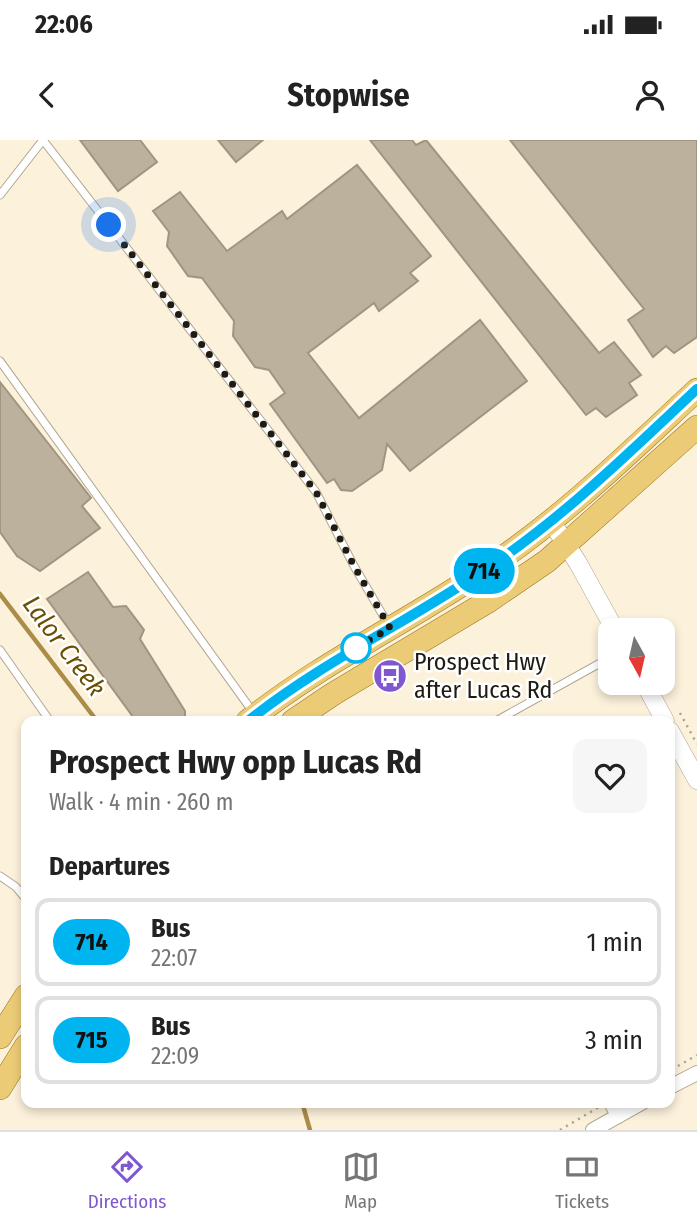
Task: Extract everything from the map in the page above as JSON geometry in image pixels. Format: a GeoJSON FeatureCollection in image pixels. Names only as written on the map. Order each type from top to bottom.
{"type":"FeatureCollection","features":[{"type":"Feature","properties":{"kind":"main road"},"geometry":{"type":"LineString","coordinates":[[255,716],[305,679],[484,571],[551,521],[697,390]]}},
{"type":"Feature","properties":{"kind":"main road"},"geometry":{"type":"LineString","coordinates":[[300,716],[487,602],[547,561],[697,427]]}},
{"type":"Feature","properties":{"kind":"main road"},"geometry":{"type":"LineString","coordinates":[[0,1037],[21,1004]]}},
{"type":"Feature","properties":{"kind":"main road"},"geometry":{"type":"LineString","coordinates":[[0,1088],[21,1054]]}},
{"type":"Feature","properties":{"kind":"street"},"geometry":{"type":"LineString","coordinates":[[551,521],[608,618]]}},
{"type":"Feature","properties":{"kind":"street"},"geometry":{"type":"LineString","coordinates":[[651,695],[662,716]]}},
{"type":"Feature","properties":{"kind":"street"},"geometry":{"type":"LineString","coordinates":[[675,740],[697,780]]}},
{"type":"Feature","properties":{"kind":"street"},"geometry":{"type":"LineString","coordinates":[[675,1084],[697,1073]]}},
{"type":"Feature","properties":{"kind":"street"},"geometry":{"type":"LineString","coordinates":[[608,1108],[618,1116]]}},
{"type":"Feature","properties":{"kind":"street"},"geometry":{"type":"LineString","coordinates":[[593,1130],[632,1108]]}},
{"type":"Feature","properties":{"kind":"lane"},"geometry":{"type":"LineString","coordinates":[[0,195],[43,140],[316,492],[390,628]]}},
{"type":"Feature","properties":{"kind":"lane"},"geometry":{"type":"LineString","coordinates":[[0,361],[251,716]]}},
{"type":"Feature","properties":{"kind":"lane"},"geometry":{"type":"LineString","coordinates":[[0,650],[46,716]]}},
{"type":"Feature","properties":{"kind":"lane"},"geometry":{"type":"LineString","coordinates":[[505,716],[598,664]]}},
{"type":"Feature","properties":{"kind":"lane"},"geometry":{"type":"LineString","coordinates":[[0,876],[21,893]]}},
{"type":"Feature","properties":{"kind":"path"},"geometry":{"type":"LineString","coordinates":[[675,1067],[697,1055]]}},
{"type":"Feature","properties":{"kind":"path"},"geometry":{"type":"LineString","coordinates":[[560,1130],[599,1108]]}},
{"type":"Feature","properties":{"kind":"building"},"geometry":{"type":"Polygon","coordinates":[[[80,140],[140,140],[157,162],[118,191],[80,140]]]}},
{"type":"Feature","properties":{"kind":"building"},"geometry":{"type":"Polygon","coordinates":[[[218,140],[263,140],[236,162],[218,140]]]}},
{"type":"Feature","properties":{"kind":"building"},"geometry":{"type":"Polygon","coordinates":[[[370,140],[412,140],[416,145],[426,140],[599,353],[614,342],[641,375],[629,383],[637,395],[606,417],[596,408],[586,415],[370,140]]]}},
{"type":"Feature","properties":{"kind":"building"},"geometry":{"type":"Polygon","coordinates":[[[510,140],[697,140],[697,337],[674,353],[666,346],[653,357],[628,320],[644,309],[510,140]]]}},
{"type":"Feature","properties":{"kind":"building"},"geometry":{"type":"Polygon","coordinates":[[[357,165],[431,256],[410,273],[418,281],[379,311],[374,303],[308,353],[359,418],[480,320],[527,381],[410,471],[387,444],[382,470],[352,491],[341,490],[334,479],[327,483],[270,404],[285,393],[269,370],[255,367],[233,336],[234,321],[202,278],[188,276],[167,246],[169,232],[153,211],[180,192],[227,251],[282,211],[287,219],[357,165]]]}},
{"type":"Feature","properties":{"kind":"building"},"geometry":{"type":"Polygon","coordinates":[[[0,382],[91,498],[82,506],[100,528],[40,571],[17,556],[0,532],[0,382]]]}},
{"type":"Feature","properties":{"kind":"building"},"geometry":{"type":"Polygon","coordinates":[[[88,572],[113,607],[126,606],[144,630],[140,639],[185,711],[185,716],[132,716],[47,599],[88,572]]]}},
{"type":"Feature","properties":{"kind":"waterway","name":"Lalor Creek"},"geometry":{"type":"LineString","coordinates":[[0,594],[93,716]]}},
{"type":"Feature","properties":{"kind":"waterway","name":"Lalor Creek"},"geometry":{"type":"LineString","coordinates":[[304,1108],[310,1130]]}},
{"type":"Feature","properties":{"kind":"bus line","name":"714"},"geometry":{"type":"LineString","coordinates":[[254,716],[305,679],[527,542],[697,389]]}},
{"type":"Feature","properties":{"kind":"place","name":"Prospect Hwy after Lucas Rd"},"geometry":{"type":"Point","coordinates":[390,676]}},
{"type":"Feature","properties":{"kind":"route"},"geometry":{"type":"LineString","coordinates":[[109,225],[316,492],[390,628],[354,649],[356,648]]}}]}
